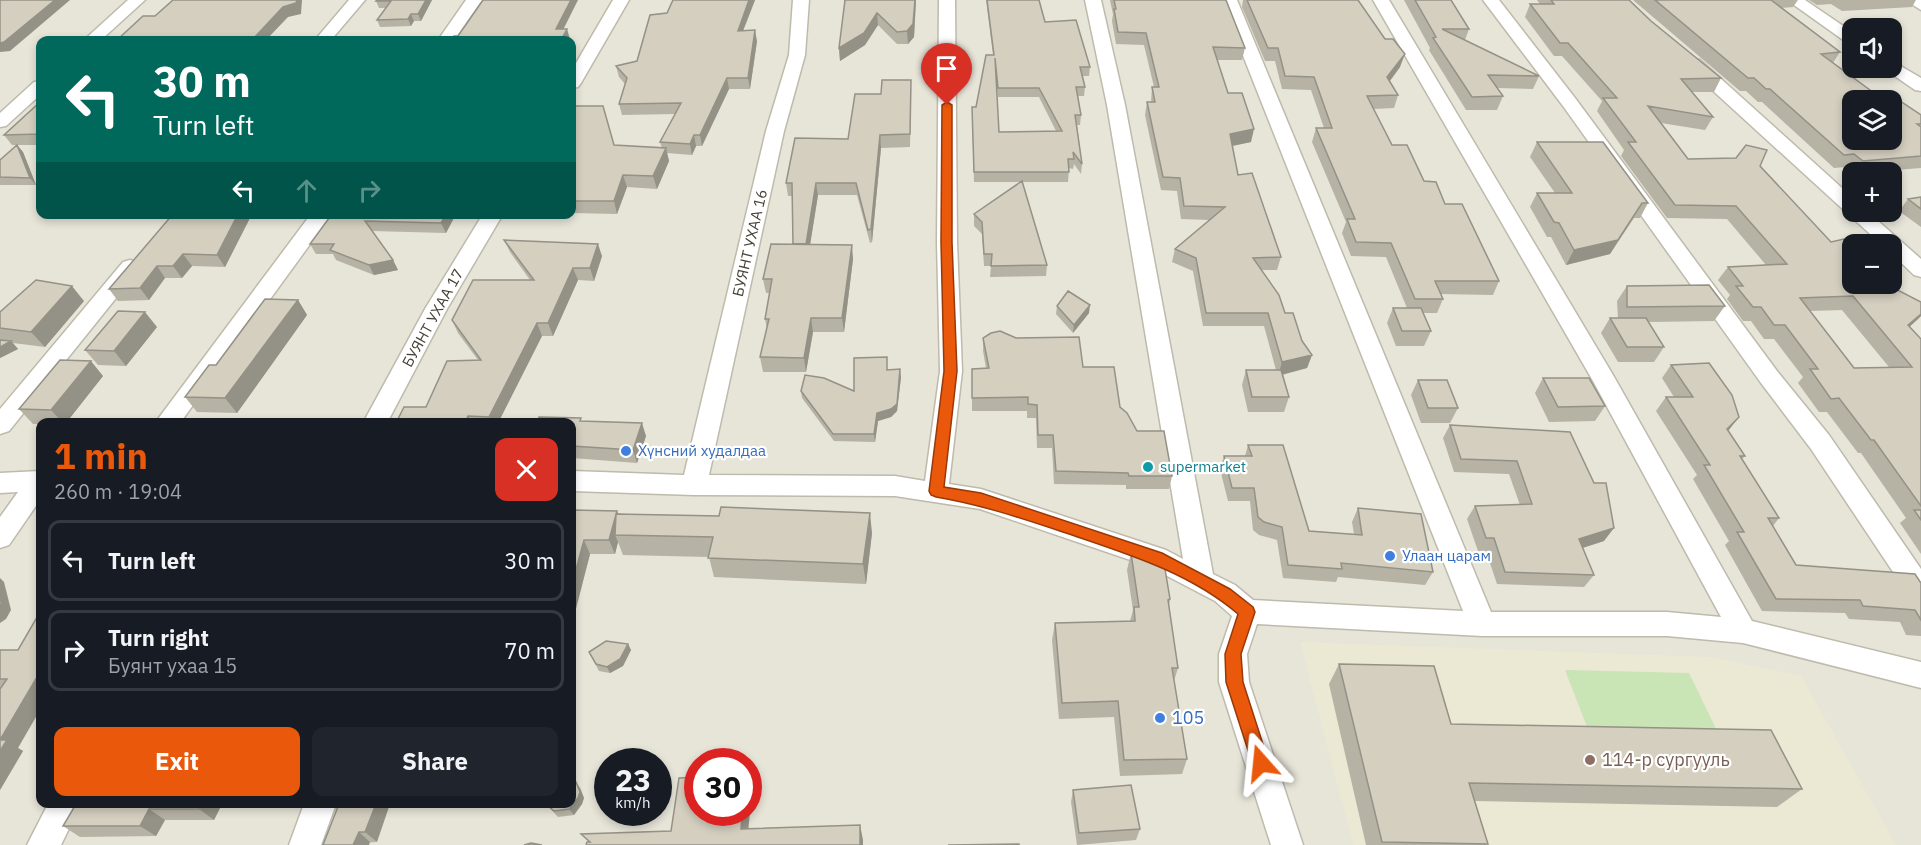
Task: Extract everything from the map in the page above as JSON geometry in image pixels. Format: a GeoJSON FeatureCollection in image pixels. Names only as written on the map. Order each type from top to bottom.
{"type":"FeatureCollection","features":[{"type":"Feature","properties":{"kind":"street"},"geometry":{"type":"LineString","coordinates":[[96,36],[137,0]]}},
{"type":"Feature","properties":{"kind":"street"},"geometry":{"type":"LineString","coordinates":[[326,36],[357,0]]}},
{"type":"Feature","properties":{"kind":"street"},"geometry":{"type":"LineString","coordinates":[[449,36],[474,0]]}},
{"type":"Feature","properties":{"kind":"street"},"geometry":{"type":"LineString","coordinates":[[576,76],[621,0]]}},
{"type":"Feature","properties":{"kind":"street","name":"БУЯНТ УХАА 16"},"geometry":{"type":"LineString","coordinates":[[694,486],[775,131],[797,55],[801,0]]}},
{"type":"Feature","properties":{"kind":"street"},"geometry":{"type":"LineString","coordinates":[[936,491],[951,371],[947,242],[947,0]]}},
{"type":"Feature","properties":{"kind":"street"},"geometry":{"type":"LineString","coordinates":[[1093,0],[1116,105],[1200,579]]}},
{"type":"Feature","properties":{"kind":"street"},"geometry":{"type":"LineString","coordinates":[[1229,0],[1482,624]]}},
{"type":"Feature","properties":{"kind":"street"},"geometry":{"type":"LineString","coordinates":[[1381,0],[1605,381],[1743,631]]}},
{"type":"Feature","properties":{"kind":"street"},"geometry":{"type":"LineString","coordinates":[[1491,0],[1569,102],[1769,377],[1820,442],[1921,591]]}},
{"type":"Feature","properties":{"kind":"street"},"geometry":{"type":"LineString","coordinates":[[1795,0],[1842,32]]}},
{"type":"Feature","properties":{"kind":"street"},"geometry":{"type":"LineString","coordinates":[[1912,0],[1921,5]]}},
{"type":"Feature","properties":{"kind":"street"},"geometry":{"type":"LineString","coordinates":[[1679,52],[1716,81],[1842,198]]}},
{"type":"Feature","properties":{"kind":"street"},"geometry":{"type":"LineString","coordinates":[[1902,73],[1921,86]]}},
{"type":"Feature","properties":{"kind":"street"},"geometry":{"type":"LineString","coordinates":[[0,122],[36,90]]}},
{"type":"Feature","properties":{"kind":"street"},"geometry":{"type":"LineString","coordinates":[[171,418],[318,219]]}},
{"type":"Feature","properties":{"kind":"street","name":"БУЯНТ УХАА 17"},"geometry":{"type":"LineString","coordinates":[[378,418],[436,309],[490,219]]}},
{"type":"Feature","properties":{"kind":"street"},"geometry":{"type":"LineString","coordinates":[[1868,222],[1921,270]]}},
{"type":"Feature","properties":{"kind":"street"},"geometry":{"type":"LineString","coordinates":[[0,425],[145,249]]}},
{"type":"Feature","properties":{"kind":"street"},"geometry":{"type":"LineString","coordinates":[[0,483],[36,481]]}},
{"type":"Feature","properties":{"kind":"street"},"geometry":{"type":"LineString","coordinates":[[576,481],[694,486],[895,486],[936,491],[981,499],[1156,558],[1225,593],[1247,612],[1482,624],[1667,624],[1743,631],[1921,675]]}},
{"type":"Feature","properties":{"kind":"street"},"geometry":{"type":"LineString","coordinates":[[0,537],[36,487]]}},
{"type":"Feature","properties":{"kind":"street"},"geometry":{"type":"LineString","coordinates":[[1247,612],[1233,654],[1234,682],[1287,845]]}},
{"type":"Feature","properties":{"kind":"street"},"geometry":{"type":"LineString","coordinates":[[43,845],[63,808]]}},
{"type":"Feature","properties":{"kind":"street"},"geometry":{"type":"LineString","coordinates":[[305,845],[319,808]]}},
{"type":"Feature","properties":{"kind":"shaded area"},"geometry":{"type":"Polygon","coordinates":[[[0,0],[1921,0],[1921,845],[0,845],[0,0]]]}},
{"type":"Feature","properties":{"kind":"shaded area","name":"114-р сургууль"},"geometry":{"type":"Polygon","coordinates":[[[1300,642],[1712,657],[1801,676],[1896,845],[1353,845],[1300,642]]]}},
{"type":"Feature","properties":{"kind":"green space"},"geometry":{"type":"Polygon","coordinates":[[[1565,670],[1689,673],[1719,735],[1589,732],[1565,670]]]}},
{"type":"Feature","properties":{"kind":"building"},"geometry":{"type":"Polygon","coordinates":[[[0,0],[55,0],[0,43],[0,0]]]}},
{"type":"Feature","properties":{"kind":"building"},"geometry":{"type":"Polygon","coordinates":[[[173,0],[297,0],[296,3],[283,7],[256,36],[121,36],[143,16],[155,16],[173,0]]]}},
{"type":"Feature","properties":{"kind":"building"},"geometry":{"type":"Polygon","coordinates":[[[377,0],[426,0],[418,14],[411,14],[408,19],[377,20],[391,1],[377,0]]]}},
{"type":"Feature","properties":{"kind":"building"},"geometry":{"type":"Polygon","coordinates":[[[483,0],[571,0],[556,29],[567,29],[563,36],[458,36],[483,0]]]}},
{"type":"Feature","properties":{"kind":"building"},"geometry":{"type":"Polygon","coordinates":[[[673,0],[749,0],[738,31],[755,30],[748,78],[727,78],[700,135],[694,135],[690,144],[660,142],[681,103],[619,104],[627,78],[616,66],[637,61],[650,15],[667,13],[673,0]]]}},
{"type":"Feature","properties":{"kind":"building"},"geometry":{"type":"Polygon","coordinates":[[[845,0],[915,0],[913,24],[907,31],[897,32],[877,13],[864,33],[839,48],[845,0]]]}},
{"type":"Feature","properties":{"kind":"building"},"geometry":{"type":"Polygon","coordinates":[[[987,0],[1039,0],[1045,22],[1076,20],[1090,67],[1080,67],[1085,87],[1076,87],[1081,115],[1075,115],[1082,164],[1073,152],[1074,159],[1068,159],[1069,172],[974,172],[972,107],[976,107],[986,55],[994,55],[987,0]],[[995,58],[999,132],[1062,131],[1039,88],[998,88],[995,58]]]}},
{"type":"Feature","properties":{"kind":"building"},"geometry":{"type":"Polygon","coordinates":[[[1114,0],[1226,0],[1245,48],[1213,47],[1228,93],[1242,93],[1254,129],[1230,134],[1238,175],[1252,173],[1281,257],[1253,258],[1279,295],[1285,313],[1293,313],[1302,341],[1312,355],[1282,362],[1268,313],[1206,313],[1196,258],[1175,249],[1225,207],[1184,206],[1180,178],[1163,177],[1147,102],[1155,102],[1152,87],[1159,87],[1146,33],[1118,32],[1114,0]]]}},
{"type":"Feature","properties":{"kind":"building"},"geometry":{"type":"Polygon","coordinates":[[[1247,0],[1358,0],[1385,39],[1393,39],[1405,54],[1387,77],[1398,95],[1367,96],[1392,145],[1407,145],[1424,181],[1436,182],[1445,204],[1462,204],[1499,281],[1435,281],[1443,299],[1415,299],[1391,243],[1356,242],[1347,219],[1355,219],[1316,128],[1332,128],[1314,77],[1285,76],[1278,48],[1268,48],[1247,0]]]}},
{"type":"Feature","properties":{"kind":"building"},"geometry":{"type":"Polygon","coordinates":[[[1415,0],[1451,0],[1469,29],[1442,29],[1539,76],[1488,75],[1503,96],[1472,97],[1433,38],[1436,37],[1415,0]]]}},
{"type":"Feature","properties":{"kind":"building"},"geometry":{"type":"Polygon","coordinates":[[[1551,0],[1629,0],[1721,78],[1681,79],[1713,117],[1648,106],[1688,159],[1736,158],[1746,145],[1767,150],[1760,166],[1831,242],[1842,239],[1842,294],[1902,292],[1921,302],[1921,314],[1908,325],[1921,339],[1921,506],[1874,440],[1871,440],[1839,398],[1831,399],[1810,369],[1818,369],[1785,325],[1774,325],[1761,307],[1753,307],[1736,286],[1743,286],[1728,267],[1787,264],[1736,206],[1675,205],[1628,142],[1636,142],[1603,98],[1617,98],[1568,43],[1560,43],[1530,4],[1554,4],[1551,0]],[[1853,296],[1800,298],[1854,368],[1912,367],[1853,296]]]}},
{"type":"Feature","properties":{"kind":"building"},"geometry":{"type":"Polygon","coordinates":[[[1655,0],[1771,0],[1840,52],[1821,54],[1842,69],[1842,78],[1854,78],[1870,90],[1842,90],[1842,150],[1902,150],[1902,102],[1921,115],[1921,124],[1917,124],[1921,127],[1921,156],[1863,161],[1854,154],[1844,155],[1770,89],[1766,89],[1754,78],[1748,78],[1655,0]]]}},
{"type":"Feature","properties":{"kind":"building"},"geometry":{"type":"Polygon","coordinates":[[[882,80],[911,80],[910,134],[880,135],[871,229],[868,230],[856,183],[816,183],[806,244],[793,244],[792,183],[786,183],[795,138],[848,139],[855,94],[881,94],[882,80]]]}},
{"type":"Feature","properties":{"kind":"building"},"geometry":{"type":"Polygon","coordinates":[[[36,106],[36,134],[4,135],[36,106]]]}},
{"type":"Feature","properties":{"kind":"building"},"geometry":{"type":"Polygon","coordinates":[[[576,106],[603,106],[614,145],[666,148],[653,176],[623,175],[614,201],[576,201],[576,106]]]}},
{"type":"Feature","properties":{"kind":"building"},"geometry":{"type":"Polygon","coordinates":[[[1537,142],[1603,142],[1648,203],[1642,203],[1618,240],[1574,250],[1559,223],[1554,222],[1537,193],[1572,193],[1537,142]]]}},
{"type":"Feature","properties":{"kind":"building"},"geometry":{"type":"Polygon","coordinates":[[[17,145],[30,178],[0,177],[0,160],[17,145]]]}},
{"type":"Feature","properties":{"kind":"building"},"geometry":{"type":"Polygon","coordinates":[[[1022,181],[1047,265],[991,266],[992,254],[984,254],[982,222],[974,214],[1022,181]]]}},
{"type":"Feature","properties":{"kind":"building"},"geometry":{"type":"Polygon","coordinates":[[[1921,197],[1921,209],[1908,199],[1921,197]]]}},
{"type":"Feature","properties":{"kind":"building"},"geometry":{"type":"Polygon","coordinates":[[[169,219],[235,219],[217,255],[183,254],[173,266],[157,266],[140,288],[109,289],[169,219]]]}},
{"type":"Feature","properties":{"kind":"building"},"geometry":{"type":"Polygon","coordinates":[[[328,219],[443,219],[441,223],[365,221],[393,260],[369,265],[330,250],[334,244],[310,244],[328,219]]]}},
{"type":"Feature","properties":{"kind":"building"},"geometry":{"type":"Polygon","coordinates":[[[504,240],[598,244],[590,268],[573,268],[548,323],[537,323],[489,417],[398,418],[404,407],[426,407],[447,361],[481,360],[452,320],[473,280],[534,280],[504,240]]]}},
{"type":"Feature","properties":{"kind":"building"},"geometry":{"type":"Polygon","coordinates":[[[771,244],[852,245],[842,318],[811,318],[804,358],[760,357],[769,319],[765,319],[772,279],[763,279],[771,244]]]}},
{"type":"Feature","properties":{"kind":"building"},"geometry":{"type":"Polygon","coordinates":[[[36,280],[72,286],[31,332],[0,328],[0,312],[36,280]]]}},
{"type":"Feature","properties":{"kind":"building"},"geometry":{"type":"Polygon","coordinates":[[[1709,285],[1725,306],[1627,307],[1627,286],[1709,285]]]}},
{"type":"Feature","properties":{"kind":"building"},"geometry":{"type":"Polygon","coordinates":[[[1068,291],[1090,305],[1074,325],[1057,306],[1068,291]]]}},
{"type":"Feature","properties":{"kind":"building"},"geometry":{"type":"Polygon","coordinates":[[[265,299],[298,300],[225,398],[185,397],[209,365],[216,365],[265,299]]]}},
{"type":"Feature","properties":{"kind":"building"},"geometry":{"type":"Polygon","coordinates":[[[1393,308],[1421,308],[1431,331],[1402,331],[1393,308]]]}},
{"type":"Feature","properties":{"kind":"building"},"geometry":{"type":"Polygon","coordinates":[[[118,311],[145,312],[114,351],[85,350],[118,311]]]}},
{"type":"Feature","properties":{"kind":"building"},"geometry":{"type":"Polygon","coordinates":[[[1610,318],[1646,318],[1664,347],[1627,347],[1610,318]]]}},
{"type":"Feature","properties":{"kind":"building"},"geometry":{"type":"Polygon","coordinates":[[[1000,331],[1016,338],[1079,337],[1083,367],[1114,367],[1120,407],[1127,413],[1137,431],[1164,431],[1172,476],[1129,476],[1128,473],[1056,471],[1053,435],[1038,435],[1037,405],[1028,404],[1028,397],[972,398],[972,369],[989,368],[983,338],[1000,331]]]}},
{"type":"Feature","properties":{"kind":"building"},"geometry":{"type":"Polygon","coordinates":[[[0,340],[11,341],[0,347],[0,340]]]}},
{"type":"Feature","properties":{"kind":"building"},"geometry":{"type":"Polygon","coordinates":[[[887,357],[887,370],[900,369],[897,404],[891,409],[877,413],[874,434],[833,434],[801,391],[805,375],[824,378],[854,391],[854,358],[887,357]]]}},
{"type":"Feature","properties":{"kind":"building"},"geometry":{"type":"Polygon","coordinates":[[[60,360],[91,361],[51,410],[19,409],[60,360]]]}},
{"type":"Feature","properties":{"kind":"building"},"geometry":{"type":"Polygon","coordinates":[[[1709,363],[1732,395],[1739,417],[1727,429],[1745,456],[1740,456],[1779,518],[1768,518],[1796,565],[1915,574],[1921,583],[1921,620],[1915,610],[1863,606],[1860,600],[1776,599],[1737,532],[1744,532],[1704,465],[1710,465],[1666,397],[1693,397],[1671,365],[1709,363]]]}},
{"type":"Feature","properties":{"kind":"building"},"geometry":{"type":"Polygon","coordinates":[[[1246,370],[1281,370],[1289,397],[1252,397],[1246,370]]]}},
{"type":"Feature","properties":{"kind":"building"},"geometry":{"type":"Polygon","coordinates":[[[1543,378],[1589,378],[1605,406],[1558,407],[1543,378]]]}},
{"type":"Feature","properties":{"kind":"building"},"geometry":{"type":"Polygon","coordinates":[[[1418,380],[1447,380],[1458,408],[1428,408],[1418,380]]]}},
{"type":"Feature","properties":{"kind":"building"},"geometry":{"type":"Polygon","coordinates":[[[539,417],[581,418],[580,421],[642,423],[633,450],[576,446],[576,418],[539,417]]]}},
{"type":"Feature","properties":{"kind":"building"},"geometry":{"type":"Polygon","coordinates":[[[1450,425],[1570,432],[1594,483],[1606,483],[1614,528],[1579,539],[1594,575],[1505,572],[1494,538],[1486,538],[1475,506],[1532,504],[1517,461],[1461,459],[1450,425]]]}},
{"type":"Feature","properties":{"kind":"building"},"geometry":{"type":"Polygon","coordinates":[[[1248,445],[1283,445],[1309,531],[1362,535],[1358,508],[1421,514],[1433,572],[1341,563],[1342,569],[1288,565],[1282,527],[1264,522],[1258,517],[1254,488],[1232,488],[1224,456],[1252,456],[1248,445]]]}},
{"type":"Feature","properties":{"kind":"building"},"geometry":{"type":"Polygon","coordinates":[[[721,507],[870,513],[863,564],[708,558],[713,537],[615,535],[616,514],[719,516],[721,507]]]}},
{"type":"Feature","properties":{"kind":"building"},"geometry":{"type":"Polygon","coordinates":[[[576,510],[617,511],[609,540],[584,540],[576,569],[576,510]]]}},
{"type":"Feature","properties":{"kind":"building"},"geometry":{"type":"Polygon","coordinates":[[[1914,510],[1921,510],[1921,520],[1914,510]]]}},
{"type":"Feature","properties":{"kind":"building"},"geometry":{"type":"Polygon","coordinates":[[[1154,552],[1163,557],[1170,599],[1168,600],[1178,668],[1172,668],[1187,759],[1124,760],[1118,701],[1062,703],[1055,623],[1135,621],[1134,607],[1139,607],[1131,553],[1154,552]]]}},
{"type":"Feature","properties":{"kind":"building"},"geometry":{"type":"Polygon","coordinates":[[[36,619],[36,679],[0,740],[0,689],[7,679],[0,679],[0,650],[18,650],[36,619]]]}},
{"type":"Feature","properties":{"kind":"building"},"geometry":{"type":"Polygon","coordinates":[[[606,641],[628,644],[620,659],[607,667],[596,664],[589,652],[606,641]]]}},
{"type":"Feature","properties":{"kind":"building"},"geometry":{"type":"Polygon","coordinates":[[[1339,664],[1434,666],[1451,724],[1771,730],[1802,789],[1469,783],[1488,844],[1382,842],[1339,664]]]}},
{"type":"Feature","properties":{"kind":"building"},"geometry":{"type":"Polygon","coordinates":[[[0,740],[7,740],[0,751],[0,740]]]}},
{"type":"Feature","properties":{"kind":"building"},"geometry":{"type":"Polygon","coordinates":[[[679,778],[684,778],[684,826],[741,826],[741,829],[860,825],[860,845],[586,845],[590,842],[581,834],[671,831],[679,778]]]}},
{"type":"Feature","properties":{"kind":"building"},"geometry":{"type":"Polygon","coordinates":[[[576,782],[580,792],[576,800],[576,782]]]}},
{"type":"Feature","properties":{"kind":"building"},"geometry":{"type":"Polygon","coordinates":[[[1131,785],[1140,829],[1079,833],[1073,790],[1131,785]]]}},
{"type":"Feature","properties":{"kind":"building"},"geometry":{"type":"Polygon","coordinates":[[[74,808],[200,808],[149,809],[140,826],[63,826],[74,808]]]}},
{"type":"Feature","properties":{"kind":"building"},"geometry":{"type":"Polygon","coordinates":[[[337,808],[374,808],[365,832],[359,832],[353,845],[323,845],[337,808]]]}},
{"type":"Feature","properties":{"kind":"building"},"geometry":{"type":"Polygon","coordinates":[[[550,808],[570,808],[569,809],[554,811],[550,808]]]}},
{"type":"Feature","properties":{"kind":"building"},"geometry":{"type":"Polygon","coordinates":[[[1019,844],[1019,845],[948,845],[1019,844]]]}},
{"type":"Feature","properties":{"kind":"place","name":"Хүнсний худалдаа"},"geometry":{"type":"Point","coordinates":[626,451]}},
{"type":"Feature","properties":{"kind":"place","name":"supermarket"},"geometry":{"type":"Point","coordinates":[1148,467]}},
{"type":"Feature","properties":{"kind":"place","name":"Улаан царам"},"geometry":{"type":"Point","coordinates":[1390,556]}},
{"type":"Feature","properties":{"kind":"place","name":"105"},"geometry":{"type":"Point","coordinates":[1160,718]}},
{"type":"Feature","properties":{"kind":"place","name":"114-р сургууль"},"geometry":{"type":"Point","coordinates":[1590,760]}},
{"type":"Feature","properties":{"kind":"route"},"geometry":{"type":"LineString","coordinates":[[947,105],[947,242],[951,371],[936,491],[981,499],[1156,558],[1225,593],[1247,612],[1233,654],[1234,682],[1261,763]]}}]}
